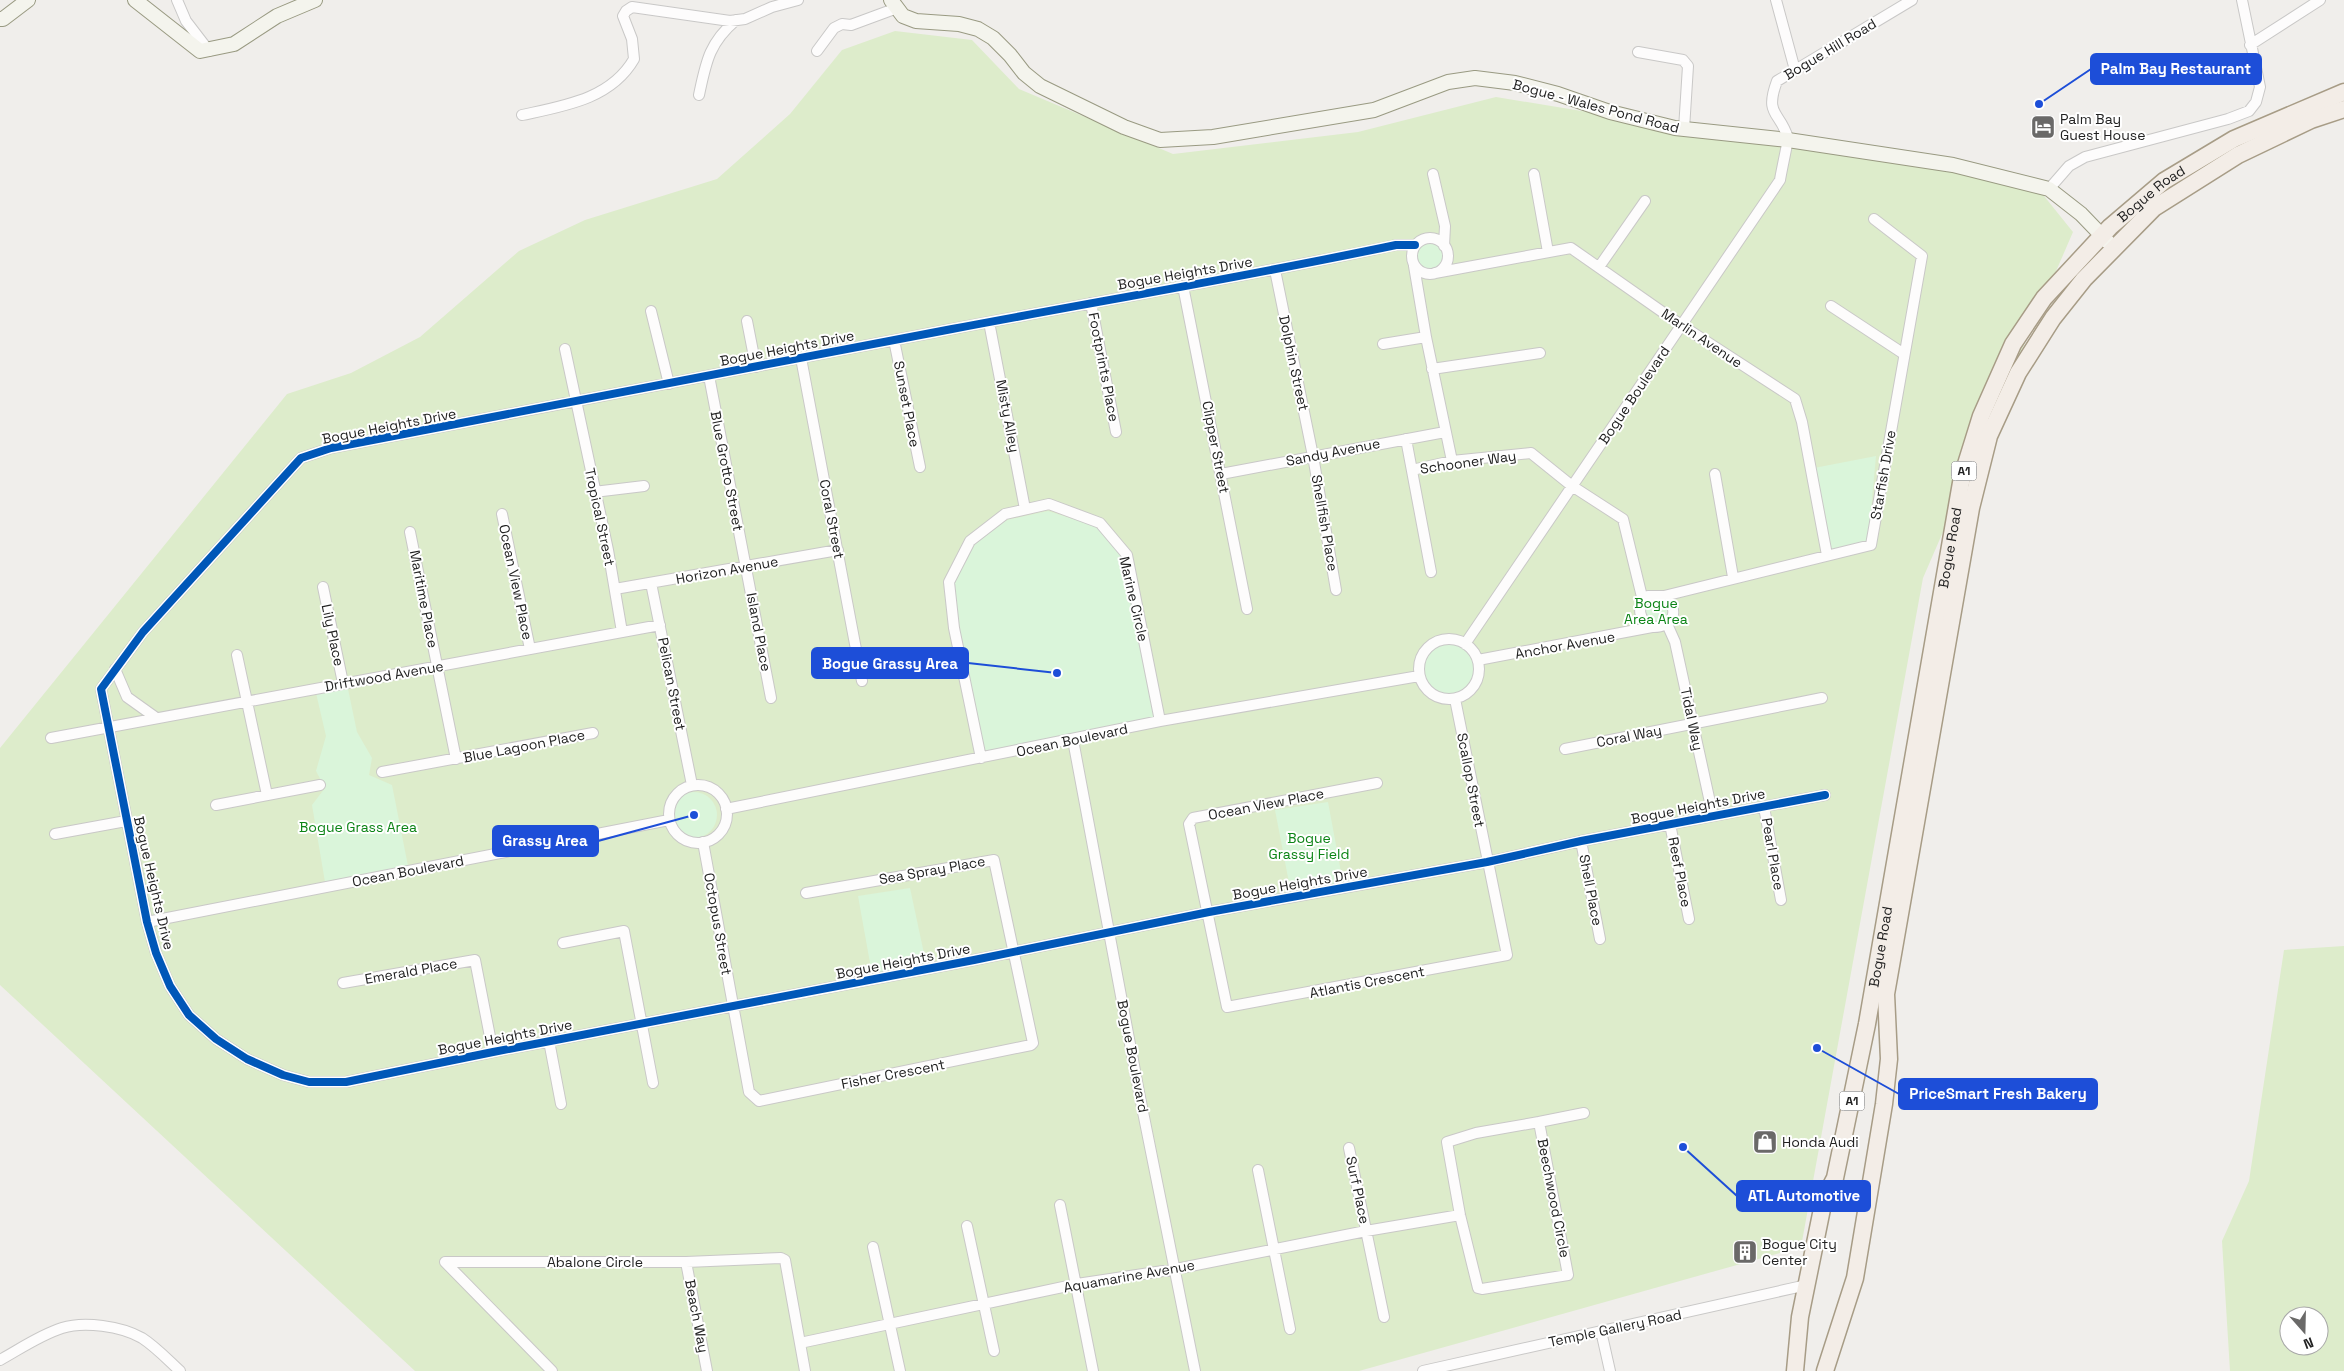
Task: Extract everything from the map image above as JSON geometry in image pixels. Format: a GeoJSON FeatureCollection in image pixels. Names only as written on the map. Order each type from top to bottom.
{"type":"FeatureCollection","features":[{"type":"Feature","properties":{"kind":"main road","name":"Bogue Road"},"geometry":{"type":"LineString","coordinates":[[1795,1371],[1800,1317],[1824,1199],[1836,1178],[1867,1024],[1962,477],[1981,416],[2013,344],[2044,298],[2110,226],[2164,181],[2234,139],[2344,92]]}},
{"type":"Feature","properties":{"kind":"main road","name":"Bogue Road"},"geometry":{"type":"LineString","coordinates":[[1825,1371],[1857,1270],[1884,1104],[1889,1059],[1886,994],[1971,508],[1989,436],[2018,373],[2053,318],[2084,279],[2154,208],[2238,156],[2311,120],[2344,109]]}},
{"type":"Feature","properties":{"kind":"street"},"geometry":{"type":"LineString","coordinates":[[0,19],[3,19],[28,0]]}},
{"type":"Feature","properties":{"kind":"street"},"geometry":{"type":"LineString","coordinates":[[135,0],[200,51],[234,44],[277,16],[315,0]]}},
{"type":"Feature","properties":{"kind":"street"},"geometry":{"type":"LineString","coordinates":[[177,0],[186,21],[209,50]]}},
{"type":"Feature","properties":{"kind":"street"},"geometry":{"type":"LineString","coordinates":[[522,115],[565,106],[596,95],[618,80],[634,59],[632,39],[623,16],[632,7],[717,20],[736,20],[757,15],[772,7],[798,0]]}},
{"type":"Feature","properties":{"kind":"street"},"geometry":{"type":"LineString","coordinates":[[1776,0],[1795,70]]}},
{"type":"Feature","properties":{"kind":"street","name":"Bogue Hill Road"},"geometry":{"type":"LineString","coordinates":[[1788,140],[1773,111],[1772,95],[1777,81],[1912,0]]}},
{"type":"Feature","properties":{"kind":"street"},"geometry":{"type":"LineString","coordinates":[[2050,189],[2069,166],[2085,157],[2249,111],[2256,102],[2260,86],[2242,0]]}},
{"type":"Feature","properties":{"kind":"street"},"geometry":{"type":"LineString","coordinates":[[2250,45],[2320,0]]}},
{"type":"Feature","properties":{"kind":"street"},"geometry":{"type":"LineString","coordinates":[[817,51],[834,28],[842,24],[851,25],[894,4]]}},
{"type":"Feature","properties":{"kind":"street","name":"Bogue - Wales Pond Road"},"geometry":{"type":"LineString","coordinates":[[894,4],[903,16],[916,21],[959,24],[978,30],[992,38],[1010,55],[1024,73],[1040,86],[1124,128],[1160,140],[1213,137],[1374,110],[1448,82],[1476,78],[1514,83],[1558,94],[1610,112],[1684,129],[1788,140],[1953,165],[2050,189],[2081,214],[2114,248]]}},
{"type":"Feature","properties":{"kind":"street"},"geometry":{"type":"LineString","coordinates":[[698,95],[706,60],[713,45],[736,20]]}},
{"type":"Feature","properties":{"kind":"street"},"geometry":{"type":"LineString","coordinates":[[1638,52],[1683,60],[1688,66],[1684,129]]}},
{"type":"Feature","properties":{"kind":"street","name":"Bogue Boulevard"},"geometry":{"type":"LineString","coordinates":[[1465,644],[1780,180],[1788,140]]}},
{"type":"Feature","properties":{"kind":"street"},"geometry":{"type":"LineString","coordinates":[[1433,174],[1445,226],[1444,246],[1448,257],[1463,269]]}},
{"type":"Feature","properties":{"kind":"street"},"geometry":{"type":"LineString","coordinates":[[1534,174],[1548,252]]}},
{"type":"Feature","properties":{"kind":"street"},"geometry":{"type":"LineString","coordinates":[[1599,268],[1645,202]]}},
{"type":"Feature","properties":{"kind":"street","name":"Starfish Drive"},"geometry":{"type":"LineString","coordinates":[[1664,596],[1827,554],[1871,545],[1922,256],[1874,219]]}},
{"type":"Feature","properties":{"kind":"street"},"geometry":{"type":"LineString","coordinates":[[1434,239],[1445,226]]}},
{"type":"Feature","properties":{"kind":"street"},"geometry":{"type":"LineString","coordinates":[[1444,246],[1434,239],[1424,239],[1415,245],[1412,256],[1432,369],[1452,461]]}},
{"type":"Feature","properties":{"kind":"street"},"geometry":{"type":"LineString","coordinates":[[1396,245],[1413,264],[1432,274]]}},
{"type":"Feature","properties":{"kind":"street","name":"Bogue Heights Drive"},"geometry":{"type":"LineString","coordinates":[[1415,245],[1396,245],[1275,270],[894,340],[575,403],[332,448],[300,458],[148,626],[101,689],[147,922],[156,953],[170,986],[189,1015],[216,1039],[247,1059],[283,1075],[309,1082],[346,1082],[1209,912],[1487,862],[1581,841],[1825,795]]}},
{"type":"Feature","properties":{"kind":"street","name":"Marlin Avenue"},"geometry":{"type":"LineString","coordinates":[[1432,274],[1571,248],[1681,325],[1795,399],[1802,422],[1827,554]]}},
{"type":"Feature","properties":{"kind":"street"},"geometry":{"type":"LineString","coordinates":[[1416,285],[1443,268],[1448,257]]}},
{"type":"Feature","properties":{"kind":"street","name":"Dolphin Street"},"geometry":{"type":"LineString","coordinates":[[1275,270],[1313,456]]}},
{"type":"Feature","properties":{"kind":"street","name":"Clipper Street"},"geometry":{"type":"LineString","coordinates":[[1183,286],[1222,474],[1247,609]]}},
{"type":"Feature","properties":{"kind":"street","name":"Footprints Place"},"geometry":{"type":"LineString","coordinates":[[1091,303],[1116,432]]}},
{"type":"Feature","properties":{"kind":"street"},"geometry":{"type":"LineString","coordinates":[[1831,306],[1904,354]]}},
{"type":"Feature","properties":{"kind":"street"},"geometry":{"type":"LineString","coordinates":[[651,311],[668,384]]}},
{"type":"Feature","properties":{"kind":"street"},"geometry":{"type":"LineString","coordinates":[[747,321],[756,367]]}},
{"type":"Feature","properties":{"kind":"street","name":"Misty Alley"},"geometry":{"type":"LineString","coordinates":[[989,322],[1025,509]]}},
{"type":"Feature","properties":{"kind":"street"},"geometry":{"type":"LineString","coordinates":[[1383,344],[1426,337]]}},
{"type":"Feature","properties":{"kind":"street","name":"Sunset Place"},"geometry":{"type":"LineString","coordinates":[[894,340],[920,467]]}},
{"type":"Feature","properties":{"kind":"street","name":"Tropical Street"},"geometry":{"type":"LineString","coordinates":[[565,349],[615,589],[622,632]]}},
{"type":"Feature","properties":{"kind":"street"},"geometry":{"type":"LineString","coordinates":[[1432,369],[1540,353]]}},
{"type":"Feature","properties":{"kind":"street","name":"Coral Street"},"geometry":{"type":"LineString","coordinates":[[801,358],[862,681]]}},
{"type":"Feature","properties":{"kind":"street","name":"Blue Grotto Street"},"geometry":{"type":"LineString","coordinates":[[709,376],[746,567]]}},
{"type":"Feature","properties":{"kind":"street","name":"Sandy Avenue"},"geometry":{"type":"LineString","coordinates":[[1222,474],[1445,432]]}},
{"type":"Feature","properties":{"kind":"street"},"geometry":{"type":"LineString","coordinates":[[1406,439],[1431,572]]}},
{"type":"Feature","properties":{"kind":"street","name":"Schooner Way"},"geometry":{"type":"LineString","coordinates":[[1412,470],[1452,461],[1531,453],[1572,486],[1623,519],[1643,601]]}},
{"type":"Feature","properties":{"kind":"street","name":"Shellfish Place"},"geometry":{"type":"LineString","coordinates":[[1313,456],[1336,590]]}},
{"type":"Feature","properties":{"kind":"street"},"geometry":{"type":"LineString","coordinates":[[1715,474],[1733,578]]}},
{"type":"Feature","properties":{"kind":"street"},"geometry":{"type":"LineString","coordinates":[[594,492],[644,486]]}},
{"type":"Feature","properties":{"kind":"street","name":"Marine Circle"},"geometry":{"type":"LineString","coordinates":[[981,758],[954,628],[949,582],[970,541],[1005,514],[1048,504],[1100,523],[1127,555],[1160,721]]}},
{"type":"Feature","properties":{"kind":"street","name":"Ocean View Place"},"geometry":{"type":"LineString","coordinates":[[502,514],[530,649]]}},
{"type":"Feature","properties":{"kind":"street","name":"Maritime Place"},"geometry":{"type":"LineString","coordinates":[[410,532],[437,666]]}},
{"type":"Feature","properties":{"kind":"street","name":"Horizon Avenue"},"geometry":{"type":"LineString","coordinates":[[615,589],[838,550]]}},
{"type":"Feature","properties":{"kind":"street","name":"Island Place"},"geometry":{"type":"LineString","coordinates":[[746,567],[771,698]]}},
{"type":"Feature","properties":{"kind":"street","name":"Pelican Street"},"geometry":{"type":"LineString","coordinates":[[651,583],[692,785]]}},
{"type":"Feature","properties":{"kind":"street","name":"Lily Place"},"geometry":{"type":"LineString","coordinates":[[323,587],[343,684]]}},
{"type":"Feature","properties":{"kind":"street"},"geometry":{"type":"LineString","coordinates":[[1653,594],[1664,596],[1670,601],[1673,608],[1672,617],[1668,624],[1652,627],[1644,623],[1640,615],[1640,606],[1643,601],[1653,594]]}},
{"type":"Feature","properties":{"kind":"street","name":"Tidal Way"},"geometry":{"type":"LineString","coordinates":[[1668,624],[1675,642],[1713,816]]}},
{"type":"Feature","properties":{"kind":"street","name":"Driftwood Avenue"},"geometry":{"type":"LineString","coordinates":[[51,738],[155,717],[660,625]]}},
{"type":"Feature","properties":{"kind":"street","name":"Anchor Avenue"},"geometry":{"type":"LineString","coordinates":[[1478,660],[1652,627]]}},
{"type":"Feature","properties":{"kind":"street"},"geometry":{"type":"LineString","coordinates":[[1446,639],[1456,640],[1465,644],[1478,660],[1477,680],[1464,695],[1455,699],[1436,697],[1428,692],[1419,676],[1418,666],[1421,656],[1432,645],[1446,639]]}},
{"type":"Feature","properties":{"kind":"street"},"geometry":{"type":"LineString","coordinates":[[237,655],[267,795]]}},
{"type":"Feature","properties":{"kind":"street","name":"Blue Lagoon Place"},"geometry":{"type":"LineString","coordinates":[[437,666],[456,758]]}},
{"type":"Feature","properties":{"kind":"street"},"geometry":{"type":"LineString","coordinates":[[115,669],[127,697],[155,717]]}},
{"type":"Feature","properties":{"kind":"street","name":"Ocean Boulevard"},"geometry":{"type":"LineString","coordinates":[[726,809],[1160,721],[1419,676]]}},
{"type":"Feature","properties":{"kind":"street","name":"Coral Way"},"geometry":{"type":"LineString","coordinates":[[1565,749],[1822,698]]}},
{"type":"Feature","properties":{"kind":"street","name":"Scallop Street"},"geometry":{"type":"LineString","coordinates":[[1455,699],[1487,862]]}},
{"type":"Feature","properties":{"kind":"street","name":"Blue Lagoon Place"},"geometry":{"type":"LineString","coordinates":[[382,772],[593,733]]}},
{"type":"Feature","properties":{"kind":"street","name":"Bogue Boulevard"},"geometry":{"type":"LineString","coordinates":[[1073,740],[1139,1092],[1195,1371]]}},
{"type":"Feature","properties":{"kind":"street","name":"Ocean View Place"},"geometry":{"type":"LineString","coordinates":[[1209,912],[1189,824],[1190,820],[1377,783]]}},
{"type":"Feature","properties":{"kind":"street"},"geometry":{"type":"LineString","coordinates":[[216,805],[320,785]]}},
{"type":"Feature","properties":{"kind":"street"},"geometry":{"type":"LineString","coordinates":[[692,785],[710,788],[718,793],[726,809],[724,826],[712,839],[703,842],[686,840],[678,835],[669,820],[671,802],[684,789],[692,785]]}},
{"type":"Feature","properties":{"kind":"street","name":"Pearl Place"},"geometry":{"type":"LineString","coordinates":[[1764,807],[1781,900]]}},
{"type":"Feature","properties":{"kind":"street","name":"Ocean Boulevard"},"geometry":{"type":"LineString","coordinates":[[147,922],[669,820]]}},
{"type":"Feature","properties":{"kind":"street"},"geometry":{"type":"LineString","coordinates":[[55,834],[126,821]]}},
{"type":"Feature","properties":{"kind":"street","name":"Reef Place"},"geometry":{"type":"LineString","coordinates":[[1670,824],[1689,919]]}},
{"type":"Feature","properties":{"kind":"street","name":"Shell Place"},"geometry":{"type":"LineString","coordinates":[[1581,841],[1600,939]]}},
{"type":"Feature","properties":{"kind":"street","name":"Octopus Street"},"geometry":{"type":"LineString","coordinates":[[703,842],[734,1006]]}},
{"type":"Feature","properties":{"kind":"street","name":"Sea Spray Place"},"geometry":{"type":"LineString","coordinates":[[806,893],[994,860],[1013,952]]}},
{"type":"Feature","properties":{"kind":"street","name":"Atlantis Crescent"},"geometry":{"type":"LineString","coordinates":[[1209,912],[1226,1006],[1229,1008],[1506,956],[1487,862]]}},
{"type":"Feature","properties":{"kind":"street"},"geometry":{"type":"LineString","coordinates":[[563,943],[624,930],[652,1083]]}},
{"type":"Feature","properties":{"kind":"street","name":"Fisher Crescent"},"geometry":{"type":"LineString","coordinates":[[734,1006],[749,1092],[759,1101],[1031,1045],[1033,1043],[1013,952]]}},
{"type":"Feature","properties":{"kind":"street","name":"Emerald Place"},"geometry":{"type":"LineString","coordinates":[[342,983],[475,960],[493,1052]]}},
{"type":"Feature","properties":{"kind":"street"},"geometry":{"type":"LineString","coordinates":[[549,1041],[561,1104]]}},
{"type":"Feature","properties":{"kind":"street"},"geometry":{"type":"LineString","coordinates":[[1539,1122],[1584,1113]]}},
{"type":"Feature","properties":{"kind":"street","name":"Beechwood Circle"},"geometry":{"type":"LineString","coordinates":[[1539,1122],[1568,1274],[1482,1289],[1478,1288],[1460,1215],[1447,1142],[1476,1133],[1539,1122]]}},
{"type":"Feature","properties":{"kind":"street","name":"Surf Place"},"geometry":{"type":"LineString","coordinates":[[1349,1148],[1384,1317]]}},
{"type":"Feature","properties":{"kind":"street"},"geometry":{"type":"LineString","coordinates":[[1258,1170],[1290,1329]]}},
{"type":"Feature","properties":{"kind":"street"},"geometry":{"type":"LineString","coordinates":[[1060,1205],[1093,1371]]}},
{"type":"Feature","properties":{"kind":"street","name":"Aquamarine Avenue"},"geometry":{"type":"LineString","coordinates":[[800,1343],[1077,1284],[1176,1269],[1366,1231],[1460,1215]]}},
{"type":"Feature","properties":{"kind":"street"},"geometry":{"type":"LineString","coordinates":[[966,1226],[985,1303],[994,1351]]}},
{"type":"Feature","properties":{"kind":"street"},"geometry":{"type":"LineString","coordinates":[[873,1247],[900,1371]]}},
{"type":"Feature","properties":{"kind":"street","name":"Abalone Circle"},"geometry":{"type":"LineString","coordinates":[[552,1371],[445,1262],[686,1262],[783,1259],[805,1371]]}},
{"type":"Feature","properties":{"kind":"street","name":"Beach Way"},"geometry":{"type":"LineString","coordinates":[[686,1262],[707,1371]]}},
{"type":"Feature","properties":{"kind":"street","name":"Temple Gallery Road"},"geometry":{"type":"LineString","coordinates":[[1423,1371],[1807,1285]]}},
{"type":"Feature","properties":{"kind":"street"},"geometry":{"type":"LineString","coordinates":[[0,1360],[47,1334],[64,1328],[84,1325],[116,1329],[140,1337],[180,1371]]}},
{"type":"Feature","properties":{"kind":"street"},"geometry":{"type":"LineString","coordinates":[[1602,1331],[1610,1371]]}},
{"type":"Feature","properties":{"kind":"green space"},"geometry":{"type":"Polygon","coordinates":[[[895,31],[972,40],[1019,89],[1173,154],[1358,132],[1496,97],[2036,186],[2073,232],[1923,578],[1801,1247],[1359,1371],[415,1371],[0,985],[0,748],[287,394],[351,373],[420,337],[519,251],[585,220],[717,179],[790,114],[842,50],[895,31]]]}},
{"type":"Feature","properties":{"kind":"green space"},"geometry":{"type":"Polygon","coordinates":[[[1430,239],[1442,244],[1447,256],[1442,268],[1430,273],[1418,268],[1413,256],[1418,244],[1430,239]]]}},
{"type":"Feature","properties":{"kind":"green space"},"geometry":{"type":"Polygon","coordinates":[[[1876,456],[1868,543],[1830,551],[1814,468],[1876,456]]]}},
{"type":"Feature","properties":{"kind":"green space"},"geometry":{"type":"Polygon","coordinates":[[[1048,511],[1098,527],[1123,559],[1155,717],[985,752],[959,629],[954,585],[973,545],[1007,520],[1048,511]]]}},
{"type":"Feature","properties":{"kind":"green space","name":"Bogue Area Area"},"geometry":{"type":"Polygon","coordinates":[[[1663,597],[1671,616],[1652,625],[1640,606],[1649,598],[1663,597]]]}},
{"type":"Feature","properties":{"kind":"green space"},"geometry":{"type":"Polygon","coordinates":[[[1449,640],[1465,645],[1473,653],[1478,669],[1473,685],[1465,693],[1449,698],[1433,693],[1425,685],[1420,669],[1425,653],[1433,645],[1449,640]]]}},
{"type":"Feature","properties":{"kind":"green space","name":"Bogue Grass Area"},"geometry":{"type":"Polygon","coordinates":[[[348,689],[357,732],[372,758],[369,775],[392,785],[408,866],[325,882],[312,805],[325,788],[316,771],[326,736],[316,693],[348,689]]]}},
{"type":"Feature","properties":{"kind":"green space"},"geometry":{"type":"Polygon","coordinates":[[[694,792],[707,796],[713,802],[717,815],[713,828],[707,834],[694,838],[681,834],[675,828],[671,815],[675,802],[681,796],[694,792]]]}},
{"type":"Feature","properties":{"kind":"green space","name":"Bogue Grassy Field"},"geometry":{"type":"Polygon","coordinates":[[[1328,802],[1343,883],[1291,893],[1275,810],[1328,802]]]}},
{"type":"Feature","properties":{"kind":"green space"},"geometry":{"type":"Polygon","coordinates":[[[910,888],[926,963],[872,974],[858,896],[910,888]]]}},
{"type":"Feature","properties":{"kind":"green space"},"geometry":{"type":"Polygon","coordinates":[[[2344,946],[2344,1371],[2230,1371],[2222,1241],[2249,1181],[2284,950],[2344,946]]]}},
{"type":"Feature","properties":{"kind":"cycle path"},"geometry":{"type":"LineString","coordinates":[[1415,245],[1396,245],[874,344],[331,448],[301,458],[143,632],[101,689],[147,922],[156,953],[170,986],[189,1015],[216,1039],[247,1059],[283,1075],[309,1082],[346,1082],[974,960],[1209,912],[1487,862],[1581,841],[1825,795]]}},
{"type":"Feature","properties":{"kind":"place","name":"Palm Bay Restaurant"},"geometry":{"type":"Point","coordinates":[2039,104]}},
{"type":"Feature","properties":{"kind":"place","name":"Palm Bay Guest House"},"geometry":{"type":"Point","coordinates":[2043,127]}},
{"type":"Feature","properties":{"kind":"place","name":"Bogue Grassy Area"},"geometry":{"type":"Point","coordinates":[1057,673]}},
{"type":"Feature","properties":{"kind":"place","name":"Grassy Area"},"geometry":{"type":"Point","coordinates":[694,815]}},
{"type":"Feature","properties":{"kind":"place","name":"PriceSmart Fresh Bakery"},"geometry":{"type":"Point","coordinates":[1817,1048]}},
{"type":"Feature","properties":{"kind":"place","name":"Honda Audi"},"geometry":{"type":"Point","coordinates":[1765,1142]}},
{"type":"Feature","properties":{"kind":"place","name":"ATL Automotive"},"geometry":{"type":"Point","coordinates":[1683,1147]}},
{"type":"Feature","properties":{"kind":"place","name":"Bogue City Center"},"geometry":{"type":"Point","coordinates":[1745,1252]}}]}
